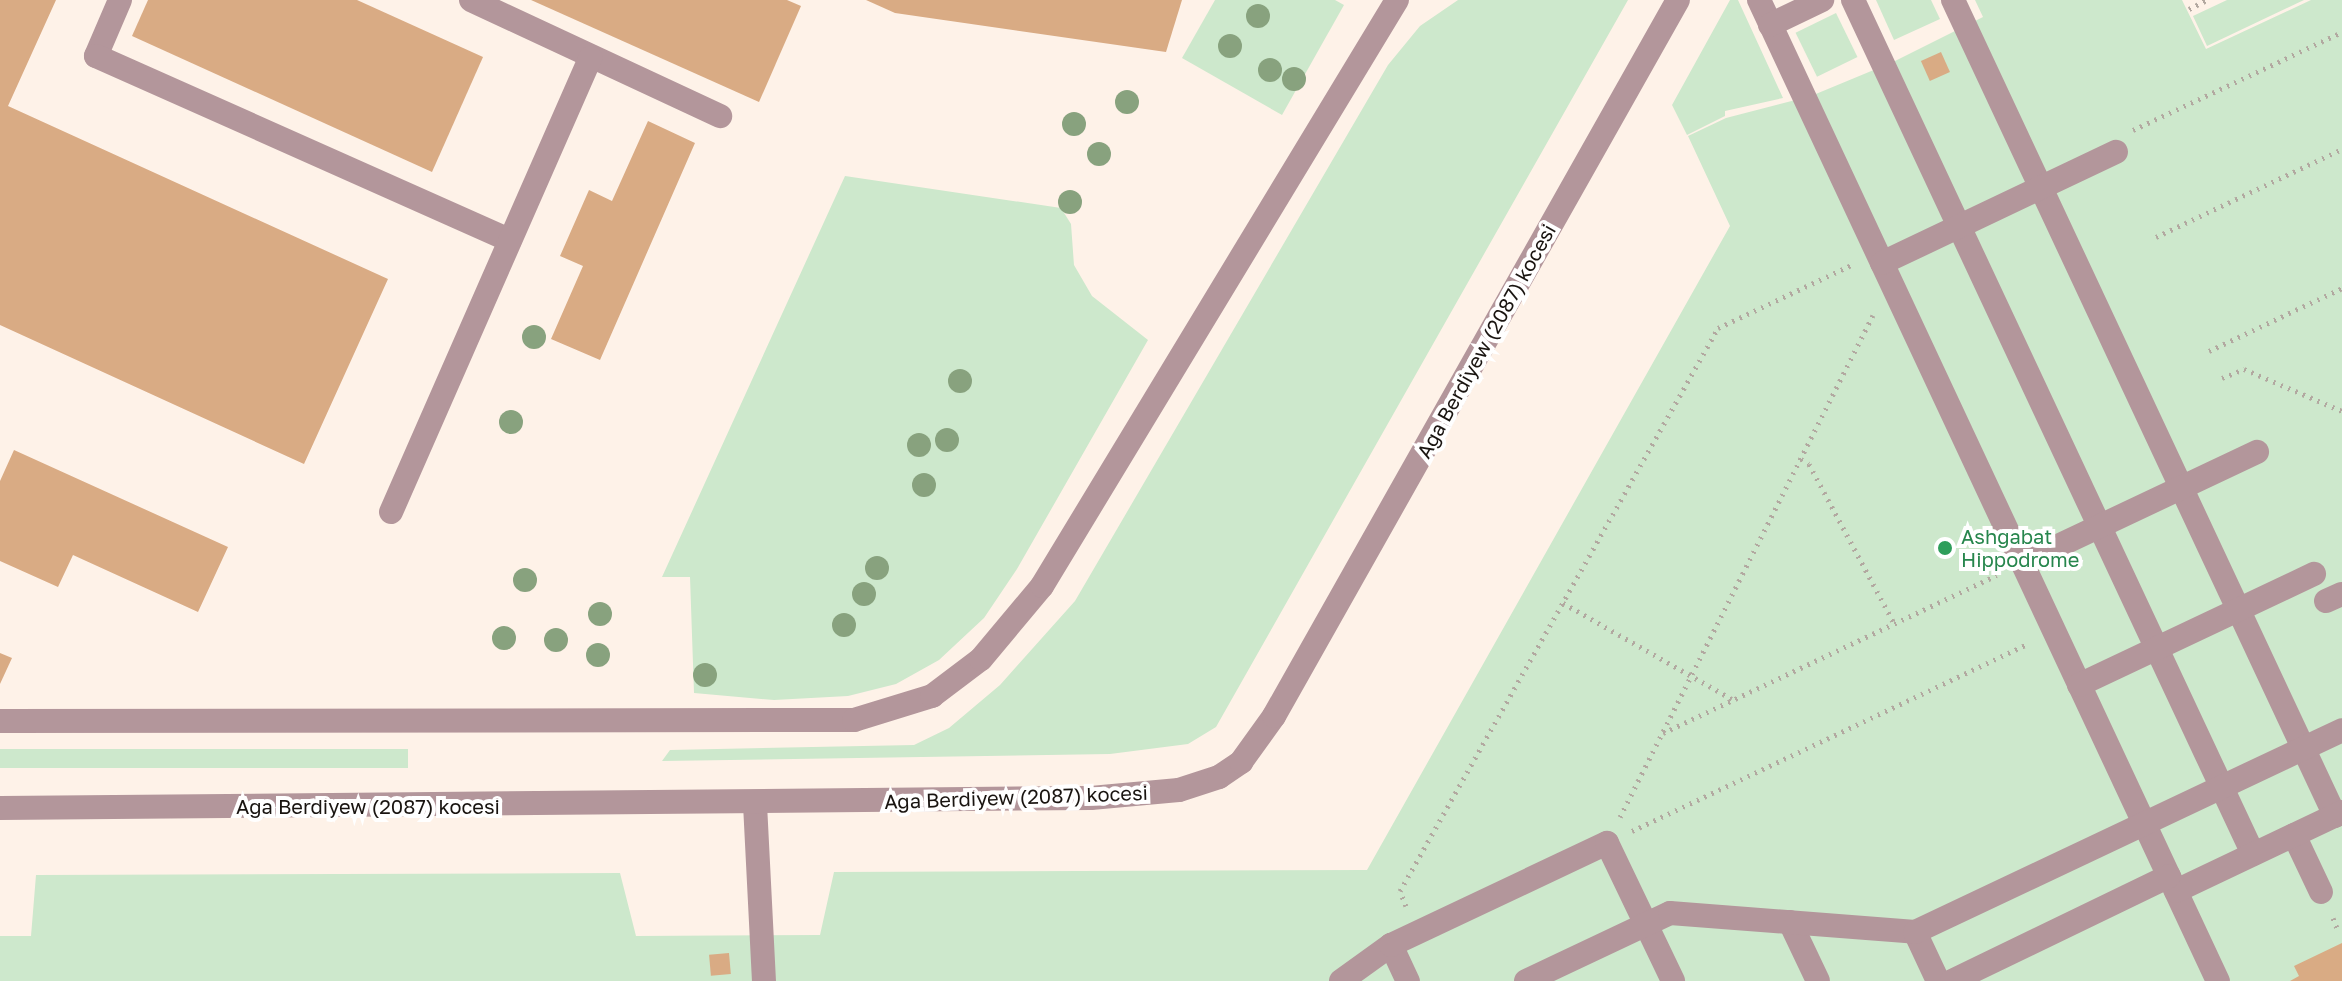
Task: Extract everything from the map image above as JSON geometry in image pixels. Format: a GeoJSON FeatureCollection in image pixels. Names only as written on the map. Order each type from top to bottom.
{"type":"FeatureCollection","features":[{"type":"Feature","properties":{"kind":"street"},"geometry":{"type":"LineString","coordinates":[[120,0],[96,56],[510,240]]}},
{"type":"Feature","properties":{"kind":"street"},"geometry":{"type":"LineString","coordinates":[[471,0],[720,116]]}},
{"type":"Feature","properties":{"kind":"street","name":"Aga Berdiyew (2087) kocesi"},"geometry":{"type":"LineString","coordinates":[[0,808],[755,804],[1128,797],[1202,785],[1241,762],[1274,716],[1678,0]]}},
{"type":"Feature","properties":{"kind":"street"},"geometry":{"type":"LineString","coordinates":[[1759,0],[2218,981]]}},
{"type":"Feature","properties":{"kind":"street"},"geometry":{"type":"LineString","coordinates":[[1770,25],[1822,0]]}},
{"type":"Feature","properties":{"kind":"street"},"geometry":{"type":"LineString","coordinates":[[1853,0],[2253,854]]}},
{"type":"Feature","properties":{"kind":"street"},"geometry":{"type":"LineString","coordinates":[[1952,981],[2172,884],[2253,854],[2338,814],[2303,748],[1953,0]]}},
{"type":"Feature","properties":{"kind":"street"},"geometry":{"type":"LineString","coordinates":[[0,721],[854,720],[932,696],[981,659],[1042,586],[1389,2]]}},
{"type":"Feature","properties":{"kind":"street"},"geometry":{"type":"LineString","coordinates":[[391,512],[590,58]]}},
{"type":"Feature","properties":{"kind":"street"},"geometry":{"type":"LineString","coordinates":[[1879,258],[1959,227],[2041,188],[2122,143]]}},
{"type":"Feature","properties":{"kind":"street"},"geometry":{"type":"LineString","coordinates":[[2022,563],[2257,452]]}},
{"type":"Feature","properties":{"kind":"street"},"geometry":{"type":"LineString","coordinates":[[2079,685],[2314,574]]}},
{"type":"Feature","properties":{"kind":"street"},"geometry":{"type":"LineString","coordinates":[[1526,981],[1670,913],[1915,932],[2342,730]]}},
{"type":"Feature","properties":{"kind":"street"},"geometry":{"type":"LineString","coordinates":[[755,804],[764,981]]}},
{"type":"Feature","properties":{"kind":"street"},"geometry":{"type":"LineString","coordinates":[[2294,835],[2321,892]]}},
{"type":"Feature","properties":{"kind":"street"},"geometry":{"type":"LineString","coordinates":[[1341,981],[1391,945],[1607,843],[1673,981]]}},
{"type":"Feature","properties":{"kind":"street"},"geometry":{"type":"LineString","coordinates":[[1790,922],[1818,981]]}},
{"type":"Feature","properties":{"kind":"street"},"geometry":{"type":"LineString","coordinates":[[1915,932],[1938,981]]}},
{"type":"Feature","properties":{"kind":"street"},"geometry":{"type":"LineString","coordinates":[[1391,945],[1408,981]]}},
{"type":"Feature","properties":{"kind":"path"},"geometry":{"type":"LineString","coordinates":[[2189,9],[2207,0]]}},
{"type":"Feature","properties":{"kind":"path"},"geometry":{"type":"LineString","coordinates":[[2122,143],[2342,32]]}},
{"type":"Feature","properties":{"kind":"path"},"geometry":{"type":"LineString","coordinates":[[2156,237],[2342,149]]}},
{"type":"Feature","properties":{"kind":"path"},"geometry":{"type":"LineString","coordinates":[[1417,933],[1400,891],[1718,328],[1879,258]]}},
{"type":"Feature","properties":{"kind":"path"},"geometry":{"type":"LineString","coordinates":[[2209,351],[2342,288]]}},
{"type":"Feature","properties":{"kind":"path"},"geometry":{"type":"LineString","coordinates":[[1607,843],[1879,303],[1897,294]]}},
{"type":"Feature","properties":{"kind":"path"},"geometry":{"type":"LineString","coordinates":[[2222,378],[2244,369],[2342,411]]}},
{"type":"Feature","properties":{"kind":"path"},"geometry":{"type":"LineString","coordinates":[[1801,459],[1809,464],[1894,623]]}},
{"type":"Feature","properties":{"kind":"path"},"geometry":{"type":"LineString","coordinates":[[1662,734],[2022,563]]}},
{"type":"Feature","properties":{"kind":"path"},"geometry":{"type":"LineString","coordinates":[[1563,603],[1733,700]]}},
{"type":"Feature","properties":{"kind":"path"},"geometry":{"type":"LineString","coordinates":[[1607,843],[2054,632]]}},
{"type":"Feature","properties":{"kind":"green space"},"geometry":{"type":"Polygon","coordinates":[[[1215,0],[1335,0],[1344,5],[1282,115],[1182,58],[1215,0]]]}},
{"type":"Feature","properties":{"kind":"green space"},"geometry":{"type":"Polygon","coordinates":[[[1458,0],[1628,0],[1216,727],[1188,744],[1110,754],[662,761],[670,750],[914,745],[949,728],[1000,685],[1075,601],[1388,65],[1420,26],[1458,0]]]}},
{"type":"Feature","properties":{"kind":"green space"},"geometry":{"type":"Polygon","coordinates":[[[1730,0],[1738,0],[1783,98],[1725,111],[1725,116],[1687,135],[1672,105],[1730,0]]]}},
{"type":"Feature","properties":{"kind":"green space"},"geometry":{"type":"Polygon","coordinates":[[[1876,0],[1931,0],[1940,19],[1894,40],[1876,0]]]}},
{"type":"Feature","properties":{"kind":"green space","name":"Ashgabat Hippodrome"},"geometry":{"type":"Polygon","coordinates":[[[1975,0],[2182,0],[2206,49],[2311,0],[2342,0],[2342,981],[0,981],[0,936],[31,936],[36,875],[620,873],[636,936],[820,935],[834,872],[1367,870],[1730,226],[1688,136],[1726,118],[1811,96],[1893,62],[1983,17],[1975,0]]]}},
{"type":"Feature","properties":{"kind":"green space"},"geometry":{"type":"Polygon","coordinates":[[[2227,0],[2304,0],[2207,46],[2193,16],[2227,0]]]}},
{"type":"Feature","properties":{"kind":"green space"},"geometry":{"type":"Polygon","coordinates":[[[1836,13],[1857,57],[1817,77],[1796,33],[1836,13]]]}},
{"type":"Feature","properties":{"kind":"green space"},"geometry":{"type":"Polygon","coordinates":[[[845,176],[1061,208],[1071,224],[1074,265],[1092,296],[1148,340],[1017,569],[984,618],[939,660],[896,684],[848,696],[774,700],[694,693],[690,577],[662,577],[845,176]]]}},
{"type":"Feature","properties":{"kind":"green space"},"geometry":{"type":"Polygon","coordinates":[[[0,749],[408,749],[408,768],[0,768],[0,749]]]}},
{"type":"Feature","properties":{"kind":"building"},"geometry":{"type":"Polygon","coordinates":[[[0,0],[56,0],[8,106],[388,279],[304,464],[0,325],[0,0]]]}},
{"type":"Feature","properties":{"kind":"building"},"geometry":{"type":"Polygon","coordinates":[[[148,0],[357,0],[483,57],[432,172],[132,36],[148,0]]]}},
{"type":"Feature","properties":{"kind":"building"},"geometry":{"type":"Polygon","coordinates":[[[531,0],[787,0],[801,6],[759,102],[531,0]]]}},
{"type":"Feature","properties":{"kind":"building"},"geometry":{"type":"Polygon","coordinates":[[[866,0],[1182,0],[1166,52],[895,13],[866,0]]]}},
{"type":"Feature","properties":{"kind":"building"},"geometry":{"type":"Polygon","coordinates":[[[1941,52],[1950,72],[1930,81],[1921,61],[1941,52]]]}},
{"type":"Feature","properties":{"kind":"building"},"geometry":{"type":"Polygon","coordinates":[[[648,121],[695,143],[600,360],[551,339],[583,266],[560,256],[589,190],[612,201],[648,121]]]}},
{"type":"Feature","properties":{"kind":"building"},"geometry":{"type":"Polygon","coordinates":[[[14,450],[228,547],[198,612],[73,555],[58,587],[0,561],[0,481],[14,450]]]}},
{"type":"Feature","properties":{"kind":"building"},"geometry":{"type":"Polygon","coordinates":[[[0,653],[12,658],[0,684],[0,653]]]}},
{"type":"Feature","properties":{"kind":"building"},"geometry":{"type":"Polygon","coordinates":[[[2342,943],[2342,981],[2290,981],[2299,976],[2294,966],[2342,943]]]}},
{"type":"Feature","properties":{"kind":"building"},"geometry":{"type":"Polygon","coordinates":[[[729,953],[731,974],[711,976],[709,955],[729,953]]]}},
{"type":"Feature","properties":{"kind":"place","name":"Ashgabat Hippodrome"},"geometry":{"type":"Point","coordinates":[1945,548]}}]}
